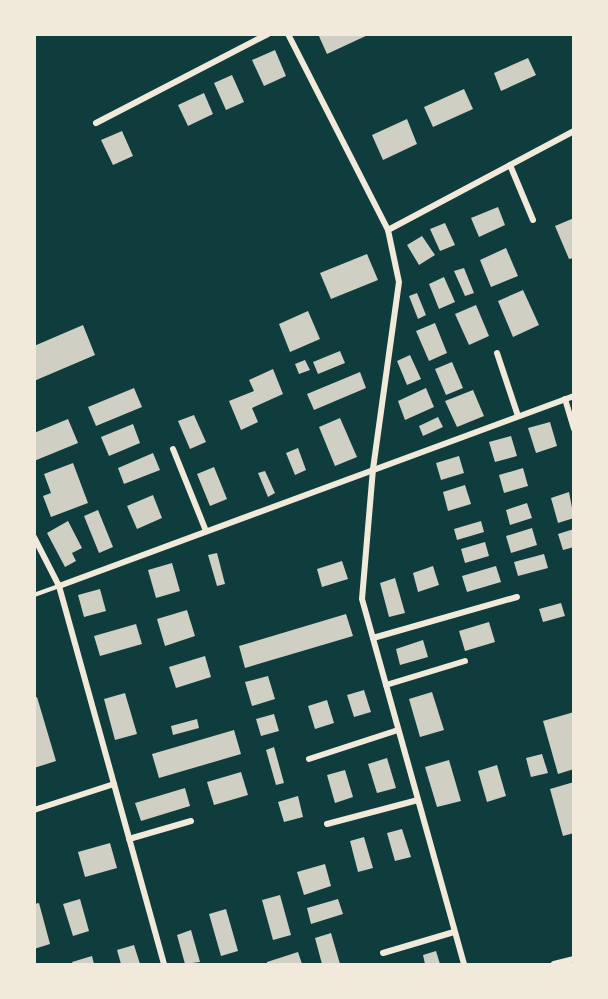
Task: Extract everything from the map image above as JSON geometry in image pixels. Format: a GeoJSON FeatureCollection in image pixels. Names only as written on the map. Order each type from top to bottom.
{"type":"FeatureCollection","features":[{"type":"Feature","properties":{"kind":"street"},"geometry":{"type":"LineString","coordinates":[[96,123],[268,34]]}},
{"type":"Feature","properties":{"kind":"street"},"geometry":{"type":"LineString","coordinates":[[288,34],[388,230],[399,282],[373,469],[362,599],[464,964]]}},
{"type":"Feature","properties":{"kind":"street"},"geometry":{"type":"LineString","coordinates":[[388,230],[573,131]]}},
{"type":"Feature","properties":{"kind":"street"},"geometry":{"type":"LineString","coordinates":[[510,165],[533,220]]}},
{"type":"Feature","properties":{"kind":"street"},"geometry":{"type":"LineString","coordinates":[[497,353],[518,416]]}},
{"type":"Feature","properties":{"kind":"street"},"geometry":{"type":"LineString","coordinates":[[59,586],[573,396]]}},
{"type":"Feature","properties":{"kind":"street"},"geometry":{"type":"LineString","coordinates":[[565,399],[573,429]]}},
{"type":"Feature","properties":{"kind":"street"},"geometry":{"type":"LineString","coordinates":[[173,449],[206,531]]}},
{"type":"Feature","properties":{"kind":"street"},"geometry":{"type":"LineString","coordinates":[[34,537],[59,586],[164,964]]}},
{"type":"Feature","properties":{"kind":"street"},"geometry":{"type":"LineString","coordinates":[[372,638],[517,597]]}},
{"type":"Feature","properties":{"kind":"street"},"geometry":{"type":"LineString","coordinates":[[386,685],[465,661]]}},
{"type":"Feature","properties":{"kind":"street"},"geometry":{"type":"LineString","coordinates":[[309,759],[398,730]]}},
{"type":"Feature","properties":{"kind":"street"},"geometry":{"type":"LineString","coordinates":[[34,810],[114,784]]}},
{"type":"Feature","properties":{"kind":"street"},"geometry":{"type":"LineString","coordinates":[[327,824],[418,800]]}},
{"type":"Feature","properties":{"kind":"street"},"geometry":{"type":"LineString","coordinates":[[129,839],[190,821]]}},
{"type":"Feature","properties":{"kind":"street"},"geometry":{"type":"LineString","coordinates":[[383,953],[454,932]]}},
{"type":"Feature","properties":{"kind":"street"},"geometry":{"type":"LineString","coordinates":[[554,964],[573,959]]}},
{"type":"Feature","properties":{"kind":"lane"},"geometry":{"type":"LineString","coordinates":[[34,595],[59,586]]}},
{"type":"Feature","properties":{"kind":"building"},"geometry":{"type":"Polygon","coordinates":[[[318,34],[370,34],[327,54],[318,34]]]}},
{"type":"Feature","properties":{"kind":"building"},"geometry":{"type":"Polygon","coordinates":[[[275,50],[286,76],[264,86],[252,60],[275,50]]]}},
{"type":"Feature","properties":{"kind":"building"},"geometry":{"type":"Polygon","coordinates":[[[528,58],[536,75],[501,91],[494,73],[528,58]]]}},
{"type":"Feature","properties":{"kind":"building"},"geometry":{"type":"Polygon","coordinates":[[[232,75],[244,102],[226,110],[214,83],[232,75]]]}},
{"type":"Feature","properties":{"kind":"building"},"geometry":{"type":"Polygon","coordinates":[[[464,89],[473,109],[433,127],[424,107],[464,89]]]}},
{"type":"Feature","properties":{"kind":"building"},"geometry":{"type":"Polygon","coordinates":[[[204,93],[213,114],[188,126],[178,105],[204,93]]]}},
{"type":"Feature","properties":{"kind":"building"},"geometry":{"type":"Polygon","coordinates":[[[407,119],[417,144],[383,160],[372,135],[407,119]]]}},
{"type":"Feature","properties":{"kind":"building"},"geometry":{"type":"Polygon","coordinates":[[[122,131],[133,156],[113,165],[101,140],[122,131]]]}},
{"type":"Feature","properties":{"kind":"building"},"geometry":{"type":"Polygon","coordinates":[[[498,207],[505,225],[479,237],[471,218],[498,207]]]}},
{"type":"Feature","properties":{"kind":"building"},"geometry":{"type":"Polygon","coordinates":[[[574,218],[574,258],[569,259],[555,226],[574,218]]]}},
{"type":"Feature","properties":{"kind":"building"},"geometry":{"type":"Polygon","coordinates":[[[445,223],[455,245],[440,251],[430,229],[445,223]]]}},
{"type":"Feature","properties":{"kind":"building"},"geometry":{"type":"Polygon","coordinates":[[[422,236],[435,255],[419,265],[407,245],[422,236]]]}},
{"type":"Feature","properties":{"kind":"building"},"geometry":{"type":"Polygon","coordinates":[[[506,248],[518,276],[491,287],[480,260],[506,248]]]}},
{"type":"Feature","properties":{"kind":"building"},"geometry":{"type":"Polygon","coordinates":[[[367,254],[378,280],[331,299],[320,273],[367,254]]]}},
{"type":"Feature","properties":{"kind":"building"},"geometry":{"type":"Polygon","coordinates":[[[464,268],[474,293],[465,296],[454,271],[464,268]]]}},
{"type":"Feature","properties":{"kind":"building"},"geometry":{"type":"Polygon","coordinates":[[[444,277],[455,302],[439,309],[429,284],[444,277]]]}},
{"type":"Feature","properties":{"kind":"building"},"geometry":{"type":"Polygon","coordinates":[[[523,290],[539,325],[513,337],[498,301],[523,290]]]}},
{"type":"Feature","properties":{"kind":"building"},"geometry":{"type":"Polygon","coordinates":[[[417,293],[426,315],[418,319],[409,296],[417,293]]]}},
{"type":"Feature","properties":{"kind":"building"},"geometry":{"type":"Polygon","coordinates":[[[476,305],[489,336],[469,345],[455,314],[476,305]]]}},
{"type":"Feature","properties":{"kind":"building"},"geometry":{"type":"Polygon","coordinates":[[[308,311],[320,339],[290,352],[279,324],[308,311]]]}},
{"type":"Feature","properties":{"kind":"building"},"geometry":{"type":"Polygon","coordinates":[[[435,323],[447,353],[429,361],[416,331],[435,323]]]}},
{"type":"Feature","properties":{"kind":"building"},"geometry":{"type":"Polygon","coordinates":[[[83,325],[95,355],[34,381],[34,346],[83,325]]]}},
{"type":"Feature","properties":{"kind":"building"},"geometry":{"type":"Polygon","coordinates":[[[340,351],[345,363],[318,374],[313,362],[340,351]]]}},
{"type":"Feature","properties":{"kind":"building"},"geometry":{"type":"Polygon","coordinates":[[[410,355],[421,379],[407,385],[397,361],[410,355]]]}},
{"type":"Feature","properties":{"kind":"building"},"geometry":{"type":"Polygon","coordinates":[[[305,360],[310,370],[299,374],[295,364],[305,360]]]}},
{"type":"Feature","properties":{"kind":"building"},"geometry":{"type":"Polygon","coordinates":[[[452,362],[463,388],[446,395],[435,369],[452,362]]]}},
{"type":"Feature","properties":{"kind":"building"},"geometry":{"type":"Polygon","coordinates":[[[273,369],[283,394],[252,408],[258,422],[241,430],[229,401],[254,391],[249,380],[273,369]]]}},
{"type":"Feature","properties":{"kind":"building"},"geometry":{"type":"Polygon","coordinates":[[[360,372],[366,388],[314,410],[307,394],[360,372]]]}},
{"type":"Feature","properties":{"kind":"building"},"geometry":{"type":"Polygon","coordinates":[[[134,388],[142,407],[96,426],[88,407],[134,388]]]}},
{"type":"Feature","properties":{"kind":"building"},"geometry":{"type":"Polygon","coordinates":[[[426,388],[434,407],[405,420],[398,401],[426,388]]]}},
{"type":"Feature","properties":{"kind":"building"},"geometry":{"type":"Polygon","coordinates":[[[473,390],[484,416],[457,427],[445,401],[473,390]]]}},
{"type":"Feature","properties":{"kind":"building"},"geometry":{"type":"Polygon","coordinates":[[[194,415],[206,442],[190,449],[178,421],[194,415]]]}},
{"type":"Feature","properties":{"kind":"building"},"geometry":{"type":"Polygon","coordinates":[[[438,417],[443,427],[423,436],[419,426],[438,417]]]}},
{"type":"Feature","properties":{"kind":"building"},"geometry":{"type":"Polygon","coordinates":[[[340,418],[357,457],[335,466],[319,427],[340,418]]]}},
{"type":"Feature","properties":{"kind":"building"},"geometry":{"type":"Polygon","coordinates":[[[68,419],[78,443],[34,461],[34,433],[68,419]]]}},
{"type":"Feature","properties":{"kind":"building"},"geometry":{"type":"Polygon","coordinates":[[[550,422],[557,446],[536,453],[528,428],[550,422]]]}},
{"type":"Feature","properties":{"kind":"building"},"geometry":{"type":"Polygon","coordinates":[[[133,424],[140,443],[109,456],[101,437],[133,424]]]}},
{"type":"Feature","properties":{"kind":"building"},"geometry":{"type":"Polygon","coordinates":[[[511,436],[517,456],[495,462],[489,442],[511,436]]]}},
{"type":"Feature","properties":{"kind":"building"},"geometry":{"type":"Polygon","coordinates":[[[298,448],[306,470],[295,475],[286,453],[298,448]]]}},
{"type":"Feature","properties":{"kind":"building"},"geometry":{"type":"Polygon","coordinates":[[[153,453],[160,470],[124,484],[118,468],[153,453]]]}},
{"type":"Feature","properties":{"kind":"building"},"geometry":{"type":"Polygon","coordinates":[[[459,456],[464,473],[441,480],[436,463],[459,456]]]}},
{"type":"Feature","properties":{"kind":"building"},"geometry":{"type":"Polygon","coordinates":[[[73,463],[88,503],[51,517],[43,496],[51,493],[44,474],[73,463]]]}},
{"type":"Feature","properties":{"kind":"building"},"geometry":{"type":"Polygon","coordinates":[[[214,467],[227,499],[210,506],[197,474],[214,467]]]}},
{"type":"Feature","properties":{"kind":"building"},"geometry":{"type":"Polygon","coordinates":[[[523,468],[528,486],[504,493],[499,475],[523,468]]]}},
{"type":"Feature","properties":{"kind":"building"},"geometry":{"type":"Polygon","coordinates":[[[265,471],[275,493],[268,497],[258,473],[265,471]]]}},
{"type":"Feature","properties":{"kind":"building"},"geometry":{"type":"Polygon","coordinates":[[[465,485],[471,504],[448,511],[443,492],[465,485]]]}},
{"type":"Feature","properties":{"kind":"building"},"geometry":{"type":"Polygon","coordinates":[[[569,492],[574,518],[558,523],[551,498],[569,492]]]}},
{"type":"Feature","properties":{"kind":"building"},"geometry":{"type":"Polygon","coordinates":[[[153,495],[162,518],[137,529],[127,506],[153,495]]]}},
{"type":"Feature","properties":{"kind":"building"},"geometry":{"type":"Polygon","coordinates":[[[527,503],[532,518],[510,525],[506,510],[527,503]]]}},
{"type":"Feature","properties":{"kind":"building"},"geometry":{"type":"Polygon","coordinates":[[[98,510],[113,547],[99,553],[84,516],[98,510]]]}},
{"type":"Feature","properties":{"kind":"building"},"geometry":{"type":"Polygon","coordinates":[[[68,521],[82,548],[72,553],[76,561],[65,567],[47,533],[68,521]]]}},
{"type":"Feature","properties":{"kind":"building"},"geometry":{"type":"Polygon","coordinates":[[[481,521],[484,532],[457,540],[454,529],[481,521]]]}},
{"type":"Feature","properties":{"kind":"building"},"geometry":{"type":"Polygon","coordinates":[[[532,528],[537,545],[511,553],[506,536],[532,528]]]}},
{"type":"Feature","properties":{"kind":"building"},"geometry":{"type":"Polygon","coordinates":[[[574,529],[574,547],[563,550],[558,534],[574,529]]]}},
{"type":"Feature","properties":{"kind":"building"},"geometry":{"type":"Polygon","coordinates":[[[485,542],[489,556],[465,563],[461,549],[485,542]]]}},
{"type":"Feature","properties":{"kind":"building"},"geometry":{"type":"Polygon","coordinates":[[[217,553],[225,584],[217,586],[208,555],[217,553]]]}},
{"type":"Feature","properties":{"kind":"building"},"geometry":{"type":"Polygon","coordinates":[[[544,554],[548,568],[518,576],[514,562],[544,554]]]}},
{"type":"Feature","properties":{"kind":"building"},"geometry":{"type":"Polygon","coordinates":[[[342,561],[348,579],[322,587],[317,569],[342,561]]]}},
{"type":"Feature","properties":{"kind":"building"},"geometry":{"type":"Polygon","coordinates":[[[172,563],[180,591],[156,598],[148,570],[172,563]]]}},
{"type":"Feature","properties":{"kind":"building"},"geometry":{"type":"Polygon","coordinates":[[[433,566],[439,585],[418,592],[413,573],[433,566]]]}},
{"type":"Feature","properties":{"kind":"building"},"geometry":{"type":"Polygon","coordinates":[[[496,566],[501,582],[467,592],[462,576],[496,566]]]}},
{"type":"Feature","properties":{"kind":"building"},"geometry":{"type":"Polygon","coordinates":[[[395,578],[405,613],[389,617],[380,583],[395,578]]]}},
{"type":"Feature","properties":{"kind":"building"},"geometry":{"type":"Polygon","coordinates":[[[100,589],[106,611],[84,617],[78,595],[100,589]]]}},
{"type":"Feature","properties":{"kind":"building"},"geometry":{"type":"Polygon","coordinates":[[[561,603],[565,616],[543,622],[539,609],[561,603]]]}},
{"type":"Feature","properties":{"kind":"building"},"geometry":{"type":"Polygon","coordinates":[[[187,610],[195,636],[165,646],[157,619],[187,610]]]}},
{"type":"Feature","properties":{"kind":"building"},"geometry":{"type":"Polygon","coordinates":[[[346,614],[353,636],[245,668],[239,646],[346,614]]]}},
{"type":"Feature","properties":{"kind":"building"},"geometry":{"type":"Polygon","coordinates":[[[489,622],[495,642],[465,651],[459,631],[489,622]]]}},
{"type":"Feature","properties":{"kind":"building"},"geometry":{"type":"Polygon","coordinates":[[[136,624],[142,644],[100,656],[94,636],[136,624]]]}},
{"type":"Feature","properties":{"kind":"building"},"geometry":{"type":"Polygon","coordinates":[[[423,640],[428,657],[400,665],[396,649],[423,640]]]}},
{"type":"Feature","properties":{"kind":"building"},"geometry":{"type":"Polygon","coordinates":[[[205,656],[211,677],[176,688],[169,667],[205,656]]]}},
{"type":"Feature","properties":{"kind":"building"},"geometry":{"type":"Polygon","coordinates":[[[268,676],[275,699],[252,706],[245,682],[268,676]]]}},
{"type":"Feature","properties":{"kind":"building"},"geometry":{"type":"Polygon","coordinates":[[[364,690],[371,712],[354,717],[347,695],[364,690]]]}},
{"type":"Feature","properties":{"kind":"building"},"geometry":{"type":"Polygon","coordinates":[[[432,692],[444,730],[420,737],[409,699],[432,692]]]}},
{"type":"Feature","properties":{"kind":"building"},"geometry":{"type":"Polygon","coordinates":[[[125,693],[137,734],[115,740],[104,699],[125,693]]]}},
{"type":"Feature","properties":{"kind":"building"},"geometry":{"type":"Polygon","coordinates":[[[37,697],[56,761],[34,768],[34,698],[37,697]]]}},
{"type":"Feature","properties":{"kind":"building"},"geometry":{"type":"Polygon","coordinates":[[[327,700],[334,723],[315,729],[308,706],[327,700]]]}},
{"type":"Feature","properties":{"kind":"building"},"geometry":{"type":"Polygon","coordinates":[[[574,712],[574,769],[558,774],[543,721],[574,712]]]}},
{"type":"Feature","properties":{"kind":"building"},"geometry":{"type":"Polygon","coordinates":[[[274,714],[279,731],[261,736],[256,719],[274,714]]]}},
{"type":"Feature","properties":{"kind":"building"},"geometry":{"type":"Polygon","coordinates":[[[197,719],[199,728],[173,735],[171,726],[197,719]]]}},
{"type":"Feature","properties":{"kind":"building"},"geometry":{"type":"Polygon","coordinates":[[[234,730],[241,754],[159,778],[152,754],[234,730]]]}},
{"type":"Feature","properties":{"kind":"building"},"geometry":{"type":"Polygon","coordinates":[[[274,747],[284,783],[276,785],[266,750],[274,747]]]}},
{"type":"Feature","properties":{"kind":"building"},"geometry":{"type":"Polygon","coordinates":[[[542,754],[548,773],[531,777],[526,758],[542,754]]]}},
{"type":"Feature","properties":{"kind":"building"},"geometry":{"type":"Polygon","coordinates":[[[387,758],[396,788],[377,793],[368,764],[387,758]]]}},
{"type":"Feature","properties":{"kind":"building"},"geometry":{"type":"Polygon","coordinates":[[[449,760],[461,801],[437,807],[425,767],[449,760]]]}},
{"type":"Feature","properties":{"kind":"building"},"geometry":{"type":"Polygon","coordinates":[[[497,765],[506,796],[487,802],[478,771],[497,765]]]}},
{"type":"Feature","properties":{"kind":"building"},"geometry":{"type":"Polygon","coordinates":[[[345,770],[353,797],[335,803],[327,775],[345,770]]]}},
{"type":"Feature","properties":{"kind":"building"},"geometry":{"type":"Polygon","coordinates":[[[241,772],[248,795],[214,805],[207,782],[241,772]]]}},
{"type":"Feature","properties":{"kind":"building"},"geometry":{"type":"Polygon","coordinates":[[[574,782],[574,833],[563,836],[550,789],[574,782]]]}},
{"type":"Feature","properties":{"kind":"building"},"geometry":{"type":"Polygon","coordinates":[[[185,788],[190,806],[141,821],[135,803],[185,788]]]}},
{"type":"Feature","properties":{"kind":"building"},"geometry":{"type":"Polygon","coordinates":[[[298,796],[303,817],[284,822],[278,802],[298,796]]]}},
{"type":"Feature","properties":{"kind":"building"},"geometry":{"type":"Polygon","coordinates":[[[402,829],[411,857],[395,861],[387,833],[402,829]]]}},
{"type":"Feature","properties":{"kind":"building"},"geometry":{"type":"Polygon","coordinates":[[[364,837],[373,868],[358,872],[350,841],[364,837]]]}},
{"type":"Feature","properties":{"kind":"building"},"geometry":{"type":"Polygon","coordinates":[[[110,843],[117,868],[85,877],[78,852],[110,843]]]}},
{"type":"Feature","properties":{"kind":"building"},"geometry":{"type":"Polygon","coordinates":[[[325,864],[331,886],[304,895],[297,872],[325,864]]]}},
{"type":"Feature","properties":{"kind":"building"},"geometry":{"type":"Polygon","coordinates":[[[280,895],[291,935],[273,940],[262,900],[280,895]]]}},
{"type":"Feature","properties":{"kind":"building"},"geometry":{"type":"Polygon","coordinates":[[[80,899],[89,931],[73,936],[63,904],[80,899]]]}},
{"type":"Feature","properties":{"kind":"building"},"geometry":{"type":"Polygon","coordinates":[[[338,899],[343,914],[311,924],[307,908],[338,899]]]}},
{"type":"Feature","properties":{"kind":"building"},"geometry":{"type":"Polygon","coordinates":[[[39,903],[50,944],[34,949],[34,904],[39,903]]]}},
{"type":"Feature","properties":{"kind":"building"},"geometry":{"type":"Polygon","coordinates":[[[226,909],[238,951],[221,956],[209,914],[226,909]]]}},
{"type":"Feature","properties":{"kind":"building"},"geometry":{"type":"Polygon","coordinates":[[[191,930],[200,962],[185,964],[177,935],[191,930]]]}},
{"type":"Feature","properties":{"kind":"building"},"geometry":{"type":"Polygon","coordinates":[[[331,933],[340,964],[322,964],[315,938],[331,933]]]}},
{"type":"Feature","properties":{"kind":"building"},"geometry":{"type":"Polygon","coordinates":[[[134,945],[140,964],[121,964],[117,950],[134,945]]]}},
{"type":"Feature","properties":{"kind":"building"},"geometry":{"type":"Polygon","coordinates":[[[436,951],[440,964],[425,964],[423,955],[436,951]]]}},
{"type":"Feature","properties":{"kind":"building"},"geometry":{"type":"Polygon","coordinates":[[[298,952],[302,964],[267,964],[267,962],[298,952]]]}},
{"type":"Feature","properties":{"kind":"building"},"geometry":{"type":"Polygon","coordinates":[[[92,956],[94,964],[73,964],[72,962],[92,956]]]}}]}
